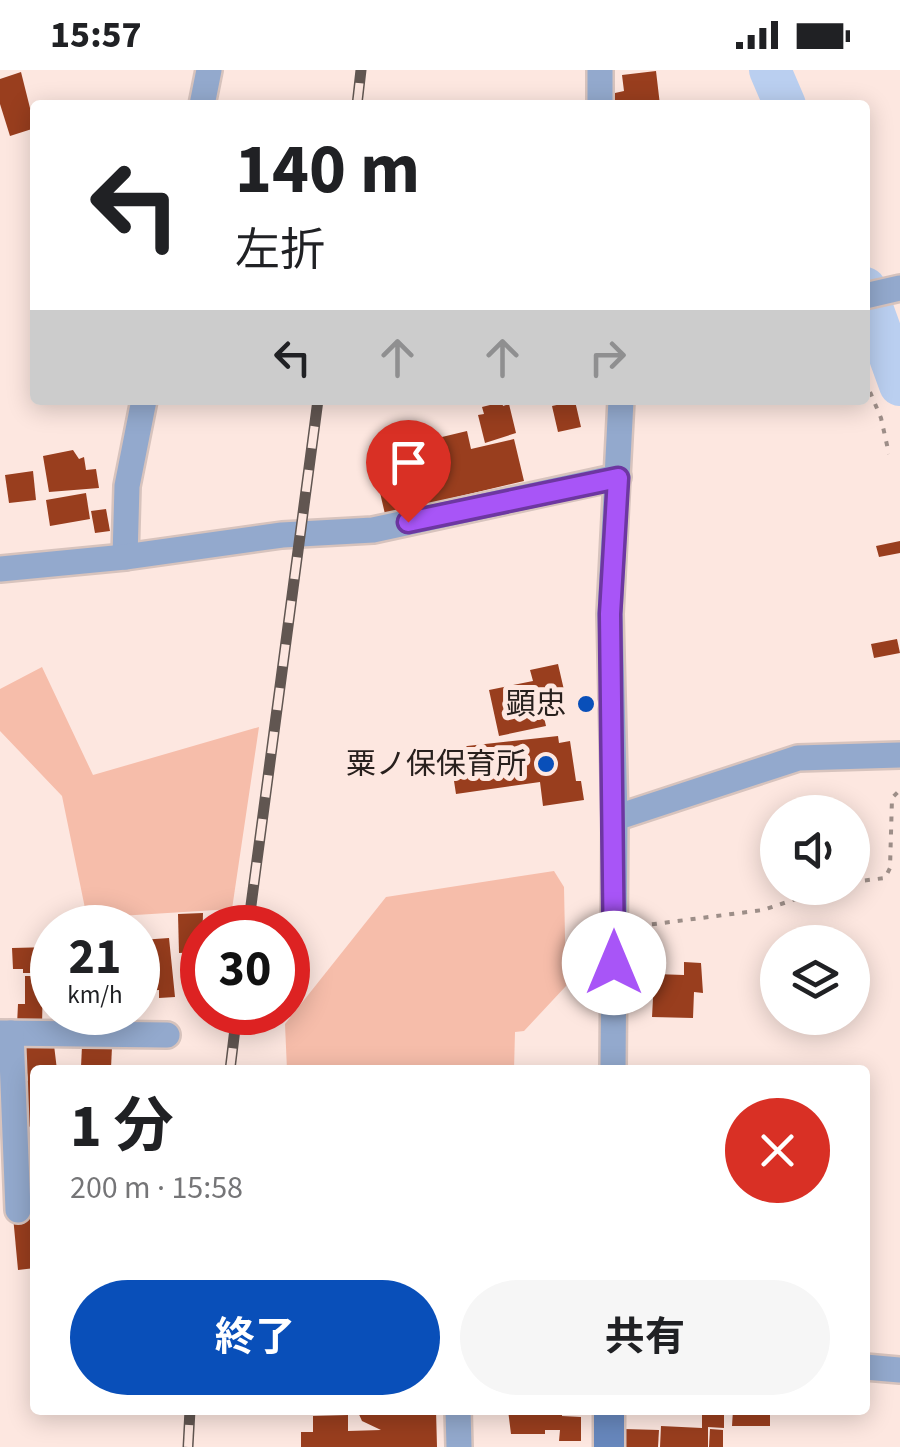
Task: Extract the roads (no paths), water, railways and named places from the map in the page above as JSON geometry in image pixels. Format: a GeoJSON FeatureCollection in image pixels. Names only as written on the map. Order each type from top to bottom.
{"type":"FeatureCollection","features":[{"type":"Feature","properties":{"kind":"street"},"geometry":{"type":"LineString","coordinates":[[203,100],[209,70]]}},
{"type":"Feature","properties":{"kind":"street"},"geometry":{"type":"LineString","coordinates":[[600,70],[600,100]]}},
{"type":"Feature","properties":{"kind":"street"},"geometry":{"type":"LineString","coordinates":[[870,295],[897,289]]}},
{"type":"Feature","properties":{"kind":"street"},"geometry":{"type":"LineString","coordinates":[[126,557],[127,486],[143,405]]}},
{"type":"Feature","properties":{"kind":"street"},"geometry":{"type":"LineString","coordinates":[[612,1065],[615,818],[610,614],[618,478],[628,405]]}},
{"type":"Feature","properties":{"kind":"street"},"geometry":{"type":"LineString","coordinates":[[0,569],[126,557],[282,535],[373,530],[618,478]]}},
{"type":"Feature","properties":{"kind":"street"},"geometry":{"type":"LineString","coordinates":[[615,818],[798,758],[898,755]]}},
{"type":"Feature","properties":{"kind":"street"},"geometry":{"type":"LineString","coordinates":[[18,1210],[5,1032],[167,1034]]}},
{"type":"Feature","properties":{"kind":"street"},"geometry":{"type":"LineString","coordinates":[[458,1415],[459,1447]]}},
{"type":"Feature","properties":{"kind":"street"},"geometry":{"type":"LineString","coordinates":[[609,1415],[609,1447]]}},
{"type":"Feature","properties":{"kind":"waterway"},"geometry":{"type":"LineString","coordinates":[[770,70],[783,100]]}},
{"type":"Feature","properties":{"kind":"waterway"},"geometry":{"type":"LineString","coordinates":[[870,302],[900,385]]}},
{"type":"Feature","properties":{"kind":"railway"},"geometry":{"type":"LineString","coordinates":[[358,100],[361,70]]}},
{"type":"Feature","properties":{"kind":"railway"},"geometry":{"type":"LineString","coordinates":[[251,905],[317,405]]}},
{"type":"Feature","properties":{"kind":"railway"},"geometry":{"type":"LineString","coordinates":[[231,1065],[234,1035]]}},
{"type":"Feature","properties":{"kind":"railway"},"geometry":{"type":"LineString","coordinates":[[188,1447],[190,1415]]}},
{"type":"Feature","properties":{"kind":"place","name":"顕忠"},"geometry":{"type":"Point","coordinates":[586,704]}},
{"type":"Feature","properties":{"kind":"place","name":"粟ノ保保育所"},"geometry":{"type":"Point","coordinates":[546,764]}}]}
